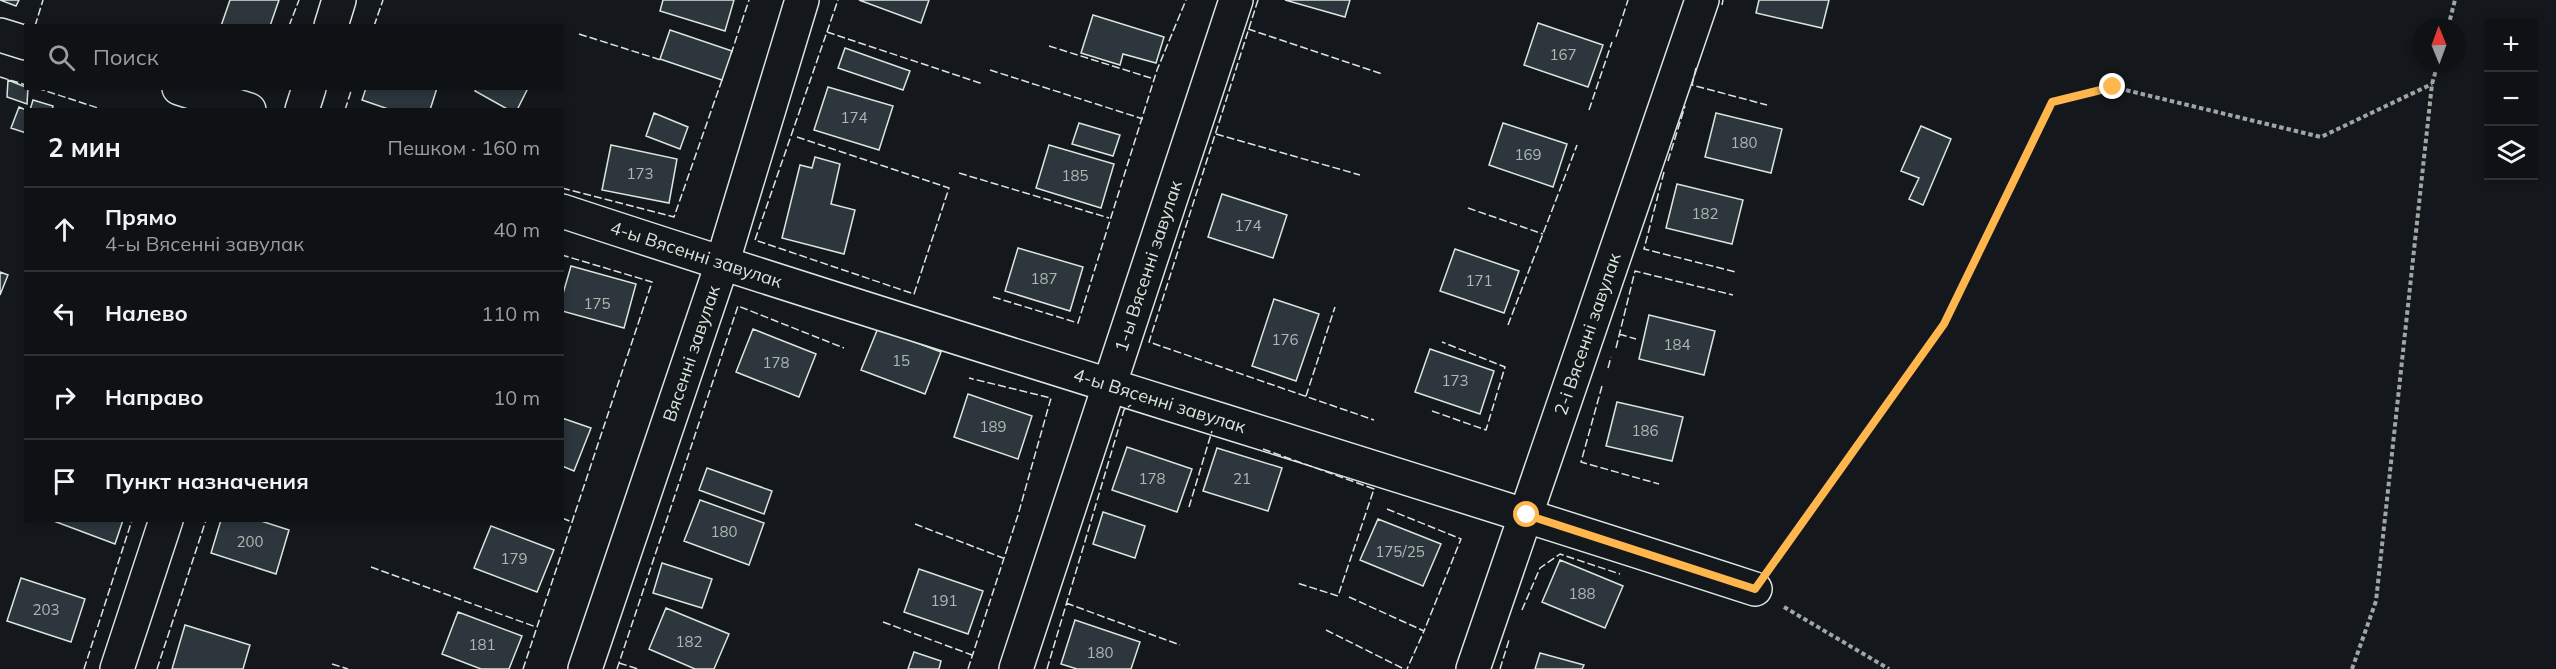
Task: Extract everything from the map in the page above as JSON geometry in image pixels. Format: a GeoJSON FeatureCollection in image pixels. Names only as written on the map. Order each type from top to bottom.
{"type":"FeatureCollection","features":[{"type":"Feature","properties":{"kind":"street"},"geometry":{"type":"LineString","coordinates":[[332,24],[339,0]]}},
{"type":"Feature","properties":{"kind":"street","name":"Вясенні завулак"},"geometry":{"type":"LineString","coordinates":[[585,669],[722,264],[802,0]]}},
{"type":"Feature","properties":{"kind":"street","name":"1-ы Вясенні завулак"},"geometry":{"type":"LineString","coordinates":[[1016,669],[1236,0]]}},
{"type":"Feature","properties":{"kind":"street","name":"2-і Вясенні завулак"},"geometry":{"type":"LineString","coordinates":[[1473,669],[1702,0]]}},
{"type":"Feature","properties":{"kind":"street"},"geometry":{"type":"LineString","coordinates":[[0,35],[24,42]]}},
{"type":"Feature","properties":{"kind":"street"},"geometry":{"type":"LineString","coordinates":[[185,90],[243,108]]}},
{"type":"Feature","properties":{"kind":"street"},"geometry":{"type":"LineString","coordinates":[[303,108],[308,90]]}},
{"type":"Feature","properties":{"kind":"street","name":"4-ы Вясенні завулак"},"geometry":{"type":"LineString","coordinates":[[564,213],[1527,515],[1755,589]]}},
{"type":"Feature","properties":{"kind":"street"},"geometry":{"type":"LineString","coordinates":[[117,669],[165,522]]}},
{"type":"Feature","properties":{"kind":"path"},"geometry":{"type":"LineString","coordinates":[[2450,18],[2455,0]]}},
{"type":"Feature","properties":{"kind":"path"},"geometry":{"type":"LineString","coordinates":[[2352,669],[2376,601],[2432,84],[2435,72]]}},
{"type":"Feature","properties":{"kind":"path"},"geometry":{"type":"LineString","coordinates":[[1889,669],[1755,589],[1944,324],[2052,102],[2113,87],[2321,136],[2432,84]]}},
{"type":"Feature","properties":{"kind":"building"},"geometry":{"type":"Polygon","coordinates":[[[0,0],[19,0],[16,6],[0,0]]]}},
{"type":"Feature","properties":{"kind":"building"},"geometry":{"type":"Polygon","coordinates":[[[230,0],[279,0],[271,24],[222,24],[230,0]]]}},
{"type":"Feature","properties":{"kind":"building"},"geometry":{"type":"Polygon","coordinates":[[[663,0],[734,0],[725,31],[660,11],[663,0]]]}},
{"type":"Feature","properties":{"kind":"building"},"geometry":{"type":"Polygon","coordinates":[[[859,0],[929,0],[921,23],[859,0]]]}},
{"type":"Feature","properties":{"kind":"building"},"geometry":{"type":"Polygon","coordinates":[[[1285,0],[1350,0],[1345,17],[1285,0]]]}},
{"type":"Feature","properties":{"kind":"building"},"geometry":{"type":"Polygon","coordinates":[[[1759,0],[1829,0],[1822,28],[1756,13],[1759,0]]]}},
{"type":"Feature","properties":{"kind":"building"},"geometry":{"type":"Polygon","coordinates":[[[1093,15],[1164,37],[1156,63],[1123,54],[1120,65],[1081,53],[1093,15]]]}},
{"type":"Feature","properties":{"kind":"building"},"geometry":{"type":"Polygon","coordinates":[[[1538,23],[1603,45],[1588,87],[1524,65],[1538,23]]]}},
{"type":"Feature","properties":{"kind":"building"},"geometry":{"type":"Polygon","coordinates":[[[670,30],[732,51],[722,80],[660,59],[670,30]]]}},
{"type":"Feature","properties":{"kind":"building"},"geometry":{"type":"Polygon","coordinates":[[[845,48],[910,71],[903,90],[838,68],[845,48]]]}},
{"type":"Feature","properties":{"kind":"building"},"geometry":{"type":"Polygon","coordinates":[[[8,80],[28,90],[27,104],[7,97],[8,80]]]}},
{"type":"Feature","properties":{"kind":"building"},"geometry":{"type":"Polygon","coordinates":[[[828,87],[893,106],[879,150],[814,130],[828,87]]]}},
{"type":"Feature","properties":{"kind":"building"},"geometry":{"type":"Polygon","coordinates":[[[365,90],[436,90],[431,108],[385,108],[362,100],[365,90]]]}},
{"type":"Feature","properties":{"kind":"building"},"geometry":{"type":"Polygon","coordinates":[[[527,90],[518,108],[505,108],[475,91],[527,90]]]}},
{"type":"Feature","properties":{"kind":"building"},"geometry":{"type":"Polygon","coordinates":[[[33,100],[53,106],[52,108],[31,108],[33,100]]]}},
{"type":"Feature","properties":{"kind":"building"},"geometry":{"type":"Polygon","coordinates":[[[19,107],[24,109],[24,132],[11,128],[19,107]]]}},
{"type":"Feature","properties":{"kind":"building"},"geometry":{"type":"Polygon","coordinates":[[[654,113],[688,127],[680,149],[646,136],[654,113]]]}},
{"type":"Feature","properties":{"kind":"building"},"geometry":{"type":"Polygon","coordinates":[[[1716,113],[1782,129],[1771,173],[1705,157],[1716,113]]]}},
{"type":"Feature","properties":{"kind":"building"},"geometry":{"type":"Polygon","coordinates":[[[1079,123],[1120,135],[1113,156],[1072,144],[1079,123]]]}},
{"type":"Feature","properties":{"kind":"building"},"geometry":{"type":"Polygon","coordinates":[[[1503,123],[1567,144],[1553,187],[1489,165],[1503,123]]]}},
{"type":"Feature","properties":{"kind":"building"},"geometry":{"type":"Polygon","coordinates":[[[1921,126],[1951,139],[1923,205],[1909,199],[1919,178],[1901,171],[1921,126]]]}},
{"type":"Feature","properties":{"kind":"building"},"geometry":{"type":"Polygon","coordinates":[[[611,145],[677,159],[669,203],[602,190],[611,145]]]}},
{"type":"Feature","properties":{"kind":"building"},"geometry":{"type":"Polygon","coordinates":[[[1049,145],[1114,164],[1101,208],[1036,188],[1049,145]]]}},
{"type":"Feature","properties":{"kind":"building"},"geometry":{"type":"Polygon","coordinates":[[[815,157],[840,164],[831,204],[855,210],[844,254],[782,238],[800,165],[812,168],[815,157]]]}},
{"type":"Feature","properties":{"kind":"building"},"geometry":{"type":"Polygon","coordinates":[[[1677,184],[1743,200],[1732,244],[1666,228],[1677,184]]]}},
{"type":"Feature","properties":{"kind":"building"},"geometry":{"type":"Polygon","coordinates":[[[1222,194],[1287,215],[1273,258],[1208,237],[1222,194]]]}},
{"type":"Feature","properties":{"kind":"building"},"geometry":{"type":"Polygon","coordinates":[[[1018,248],[1083,267],[1070,311],[1005,291],[1018,248]]]}},
{"type":"Feature","properties":{"kind":"building"},"geometry":{"type":"Polygon","coordinates":[[[1455,249],[1519,271],[1504,313],[1440,291],[1455,249]]]}},
{"type":"Feature","properties":{"kind":"building"},"geometry":{"type":"Polygon","coordinates":[[[571,266],[636,284],[624,328],[564,312],[564,290],[571,266]]]}},
{"type":"Feature","properties":{"kind":"building"},"geometry":{"type":"Polygon","coordinates":[[[0,272],[8,275],[0,295],[0,272]]]}},
{"type":"Feature","properties":{"kind":"building"},"geometry":{"type":"Polygon","coordinates":[[[1274,299],[1319,314],[1296,381],[1252,366],[1274,299]]]}},
{"type":"Feature","properties":{"kind":"building"},"geometry":{"type":"Polygon","coordinates":[[[1649,315],[1715,331],[1704,375],[1639,359],[1649,315]]]}},
{"type":"Feature","properties":{"kind":"building"},"geometry":{"type":"Polygon","coordinates":[[[878,328],[941,352],[925,394],[861,370],[878,328]]]}},
{"type":"Feature","properties":{"kind":"building"},"geometry":{"type":"Polygon","coordinates":[[[753,329],[816,354],[799,397],[736,372],[753,329]]]}},
{"type":"Feature","properties":{"kind":"building"},"geometry":{"type":"Polygon","coordinates":[[[1430,349],[1494,371],[1480,414],[1415,392],[1430,349]]]}},
{"type":"Feature","properties":{"kind":"building"},"geometry":{"type":"Polygon","coordinates":[[[968,394],[1032,416],[1018,459],[954,437],[968,394]]]}},
{"type":"Feature","properties":{"kind":"building"},"geometry":{"type":"Polygon","coordinates":[[[1617,402],[1683,417],[1672,461],[1606,446],[1617,402]]]}},
{"type":"Feature","properties":{"kind":"building"},"geometry":{"type":"Polygon","coordinates":[[[564,419],[591,428],[574,471],[564,467],[564,419]]]}},
{"type":"Feature","properties":{"kind":"building"},"geometry":{"type":"Polygon","coordinates":[[[1127,447],[1192,469],[1177,512],[1112,490],[1127,447]]]}},
{"type":"Feature","properties":{"kind":"building"},"geometry":{"type":"Polygon","coordinates":[[[1217,448],[1282,468],[1268,511],[1203,491],[1217,448]]]}},
{"type":"Feature","properties":{"kind":"building"},"geometry":{"type":"Polygon","coordinates":[[[707,468],[772,491],[764,514],[699,490],[707,468]]]}},
{"type":"Feature","properties":{"kind":"building"},"geometry":{"type":"Polygon","coordinates":[[[700,500],[764,523],[749,565],[684,541],[700,500]]]}},
{"type":"Feature","properties":{"kind":"building"},"geometry":{"type":"Polygon","coordinates":[[[1103,512],[1145,526],[1135,558],[1093,544],[1103,512]]]}},
{"type":"Feature","properties":{"kind":"building"},"geometry":{"type":"Polygon","coordinates":[[[1378,519],[1441,544],[1423,586],[1360,560],[1378,519]]]}},
{"type":"Feature","properties":{"kind":"building"},"geometry":{"type":"Polygon","coordinates":[[[56,522],[122,522],[115,544],[56,522]]]}},
{"type":"Feature","properties":{"kind":"building"},"geometry":{"type":"Polygon","coordinates":[[[220,522],[264,522],[289,530],[276,574],[211,553],[220,522]]]}},
{"type":"Feature","properties":{"kind":"building"},"geometry":{"type":"Polygon","coordinates":[[[491,526],[554,550],[537,592],[474,568],[491,526]]]}},
{"type":"Feature","properties":{"kind":"building"},"geometry":{"type":"Polygon","coordinates":[[[1560,560],[1623,586],[1605,628],[1542,602],[1560,560]]]}},
{"type":"Feature","properties":{"kind":"building"},"geometry":{"type":"Polygon","coordinates":[[[662,563],[712,579],[702,608],[653,593],[662,563]]]}},
{"type":"Feature","properties":{"kind":"building"},"geometry":{"type":"Polygon","coordinates":[[[919,569],[983,591],[968,634],[904,612],[919,569]]]}},
{"type":"Feature","properties":{"kind":"building"},"geometry":{"type":"Polygon","coordinates":[[[21,578],[85,599],[71,642],[7,621],[21,578]]]}},
{"type":"Feature","properties":{"kind":"building"},"geometry":{"type":"Polygon","coordinates":[[[666,608],[729,634],[714,669],[695,669],[649,649],[666,608]]]}},
{"type":"Feature","properties":{"kind":"building"},"geometry":{"type":"Polygon","coordinates":[[[458,612],[522,636],[509,669],[481,669],[442,654],[458,612]]]}},
{"type":"Feature","properties":{"kind":"building"},"geometry":{"type":"Polygon","coordinates":[[[1075,620],[1140,642],[1131,669],[1077,669],[1061,664],[1075,620]]]}},
{"type":"Feature","properties":{"kind":"building"},"geometry":{"type":"Polygon","coordinates":[[[185,625],[250,645],[243,669],[172,669],[185,625]]]}},
{"type":"Feature","properties":{"kind":"building"},"geometry":{"type":"Polygon","coordinates":[[[914,652],[941,661],[939,669],[908,669],[914,652]]]}},
{"type":"Feature","properties":{"kind":"building"},"geometry":{"type":"Polygon","coordinates":[[[1540,653],[1584,665],[1582,669],[1535,669],[1540,653]]]}},
{"type":"Feature","properties":{"kind":"fence"},"geometry":{"type":"LineString","coordinates":[[36,24],[43,0]]}},
{"type":"Feature","properties":{"kind":"fence"},"geometry":{"type":"LineString","coordinates":[[290,24],[299,0]]}},
{"type":"Feature","properties":{"kind":"fence"},"geometry":{"type":"LineString","coordinates":[[375,24],[383,0]]}},
{"type":"Feature","properties":{"kind":"fence"},"geometry":{"type":"LineString","coordinates":[[731,54],[749,0]]}},
{"type":"Feature","properties":{"kind":"fence"},"geometry":{"type":"LineString","coordinates":[[797,137],[949,188],[914,294],[755,240],[838,0]]}},
{"type":"Feature","properties":{"kind":"fence"},"geometry":{"type":"LineString","coordinates":[[993,297],[1078,323],[1157,70],[1186,0]]}},
{"type":"Feature","properties":{"kind":"fence"},"geometry":{"type":"LineString","coordinates":[[1258,0],[1149,342],[1374,420]]}},
{"type":"Feature","properties":{"kind":"fence"},"geometry":{"type":"LineString","coordinates":[[1616,37],[1628,0]]}},
{"type":"Feature","properties":{"kind":"fence"},"geometry":{"type":"LineString","coordinates":[[1722,5],[1723,0]]}},
{"type":"Feature","properties":{"kind":"fence"},"geometry":{"type":"LineString","coordinates":[[1248,29],[1382,74]]}},
{"type":"Feature","properties":{"kind":"fence"},"geometry":{"type":"LineString","coordinates":[[827,32],[983,84]]}},
{"type":"Feature","properties":{"kind":"fence"},"geometry":{"type":"LineString","coordinates":[[579,34],[661,60]]}},
{"type":"Feature","properties":{"kind":"fence"},"geometry":{"type":"LineString","coordinates":[[1589,110],[1612,42]]}},
{"type":"Feature","properties":{"kind":"fence"},"geometry":{"type":"LineString","coordinates":[[1049,46],[1154,79]]}},
{"type":"Feature","properties":{"kind":"fence"},"geometry":{"type":"LineString","coordinates":[[1696,68],[1692,85],[1767,105]]}},
{"type":"Feature","properties":{"kind":"fence"},"geometry":{"type":"LineString","coordinates":[[990,70],[1143,119]]}},
{"type":"Feature","properties":{"kind":"fence"},"geometry":{"type":"LineString","coordinates":[[0,77],[24,84]]}},
{"type":"Feature","properties":{"kind":"fence"},"geometry":{"type":"LineString","coordinates":[[564,189],[674,217],[723,77]]}},
{"type":"Feature","properties":{"kind":"fence"},"geometry":{"type":"LineString","coordinates":[[43,90],[98,108]]}},
{"type":"Feature","properties":{"kind":"fence"},"geometry":{"type":"LineString","coordinates":[[346,108],[351,90]]}},
{"type":"Feature","properties":{"kind":"fence"},"geometry":{"type":"LineString","coordinates":[[1668,161],[1685,106]]}},
{"type":"Feature","properties":{"kind":"fence"},"geometry":{"type":"LineString","coordinates":[[1216,134],[1360,175]]}},
{"type":"Feature","properties":{"kind":"fence"},"geometry":{"type":"LineString","coordinates":[[1508,325],[1577,145]]}},
{"type":"Feature","properties":{"kind":"fence"},"geometry":{"type":"LineString","coordinates":[[1664,172],[1644,249],[1736,272]]}},
{"type":"Feature","properties":{"kind":"fence"},"geometry":{"type":"LineString","coordinates":[[959,173],[1109,218]]}},
{"type":"Feature","properties":{"kind":"fence"},"geometry":{"type":"LineString","coordinates":[[1468,208],[1543,234]]}},
{"type":"Feature","properties":{"kind":"fence"},"geometry":{"type":"LineString","coordinates":[[523,669],[652,282],[564,256]]}},
{"type":"Feature","properties":{"kind":"fence"},"geometry":{"type":"LineString","coordinates":[[1616,348],[1635,271],[1733,295]]}},
{"type":"Feature","properties":{"kind":"fence"},"geometry":{"type":"LineString","coordinates":[[617,669],[738,306],[844,348]]}},
{"type":"Feature","properties":{"kind":"fence"},"geometry":{"type":"LineString","coordinates":[[1306,396],[1335,307]]}},
{"type":"Feature","properties":{"kind":"fence"},"geometry":{"type":"LineString","coordinates":[[1619,334],[1636,339]]}},
{"type":"Feature","properties":{"kind":"fence"},"geometry":{"type":"LineString","coordinates":[[1432,411],[1486,430],[1505,367],[1442,342]]}},
{"type":"Feature","properties":{"kind":"fence"},"geometry":{"type":"LineString","coordinates":[[1608,368],[1611,357]]}},
{"type":"Feature","properties":{"kind":"fence"},"geometry":{"type":"LineString","coordinates":[[968,669],[1018,515],[1051,398],[969,378]]}},
{"type":"Feature","properties":{"kind":"fence"},"geometry":{"type":"LineString","coordinates":[[1602,386],[1581,462],[1659,484]]}},
{"type":"Feature","properties":{"kind":"fence"},"geometry":{"type":"LineString","coordinates":[[1047,669],[1124,410],[1131,405]]}},
{"type":"Feature","properties":{"kind":"fence"},"geometry":{"type":"LineString","coordinates":[[1189,507],[1212,431]]}},
{"type":"Feature","properties":{"kind":"fence"},"geometry":{"type":"LineString","coordinates":[[1263,449],[1374,489],[1338,596],[1297,583]]}},
{"type":"Feature","properties":{"kind":"fence"},"geometry":{"type":"LineString","coordinates":[[1387,509],[1461,539],[1424,631]]}},
{"type":"Feature","properties":{"kind":"fence"},"geometry":{"type":"LineString","coordinates":[[564,519],[572,522]]}},
{"type":"Feature","properties":{"kind":"fence"},"geometry":{"type":"LineString","coordinates":[[84,669],[131,522]]}},
{"type":"Feature","properties":{"kind":"fence"},"geometry":{"type":"LineString","coordinates":[[157,669],[205,522]]}},
{"type":"Feature","properties":{"kind":"fence"},"geometry":{"type":"LineString","coordinates":[[915,524],[1003,558]]}},
{"type":"Feature","properties":{"kind":"fence"},"geometry":{"type":"LineString","coordinates":[[1522,610],[1540,568],[1560,554],[1620,574]]}},
{"type":"Feature","properties":{"kind":"fence"},"geometry":{"type":"LineString","coordinates":[[371,567],[536,627]]}},
{"type":"Feature","properties":{"kind":"fence"},"geometry":{"type":"LineString","coordinates":[[1349,597],[1424,631],[1407,669]]}},
{"type":"Feature","properties":{"kind":"fence"},"geometry":{"type":"LineString","coordinates":[[1066,603],[1180,645]]}},
{"type":"Feature","properties":{"kind":"fence"},"geometry":{"type":"LineString","coordinates":[[883,622],[972,655]]}},
{"type":"Feature","properties":{"kind":"fence"},"geometry":{"type":"LineString","coordinates":[[1326,630],[1404,669]]}},
{"type":"Feature","properties":{"kind":"fence"},"geometry":{"type":"LineString","coordinates":[[1500,669],[1509,640]]}},
{"type":"Feature","properties":{"kind":"fence"},"geometry":{"type":"LineString","coordinates":[[619,663],[638,669]]}},
{"type":"Feature","properties":{"kind":"fence"},"geometry":{"type":"LineString","coordinates":[[332,664],[348,669]]}},
{"type":"Feature","properties":{"kind":"route"},"geometry":{"type":"LineString","coordinates":[[1527,515],[1755,589],[1944,324],[2052,102],[2113,87]]}}]}
